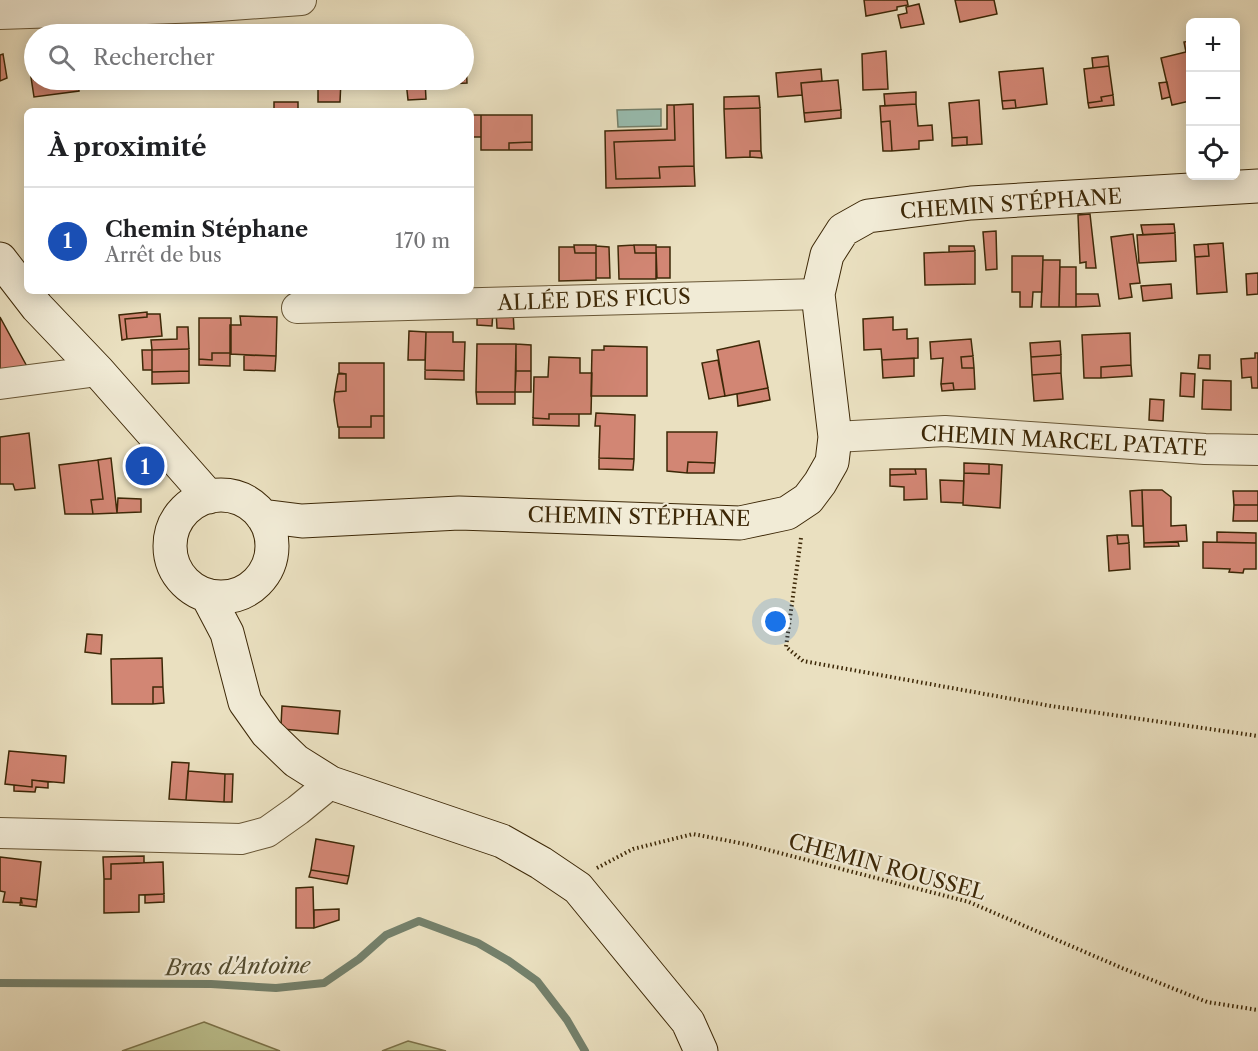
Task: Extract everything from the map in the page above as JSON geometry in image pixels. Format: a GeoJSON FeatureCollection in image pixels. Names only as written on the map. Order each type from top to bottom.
{"type":"FeatureCollection","features":[{"type":"Feature","properties":{"kind":"main road","name":"CHEMIN STÉPHANE"},"geometry":{"type":"LineString","coordinates":[[262,516],[302,521],[459,513],[740,523],[787,513],[808,499],[832,462],[835,437],[818,294],[827,255],[843,230],[868,216],[971,203],[1258,186]]}},
{"type":"Feature","properties":{"kind":"main road"},"geometry":{"type":"LineString","coordinates":[[0,259],[24,289]]}},
{"type":"Feature","properties":{"kind":"main road"},"geometry":{"type":"LineString","coordinates":[[28,294],[209,497]]}},
{"type":"Feature","properties":{"kind":"main road"},"geometry":{"type":"LineString","coordinates":[[159,441],[173,480],[181,514]]}},
{"type":"Feature","properties":{"kind":"main road"},"geometry":{"type":"LineString","coordinates":[[209,497],[238,498],[262,516],[267,525],[272,548],[265,572],[247,590],[221,595],[192,588],[180,576],[173,562],[170,545],[173,529],[181,514],[194,503],[209,497]]}},
{"type":"Feature","properties":{"kind":"main road"},"geometry":{"type":"LineString","coordinates":[[272,548],[302,521]]}},
{"type":"Feature","properties":{"kind":"main road"},"geometry":{"type":"LineString","coordinates":[[221,595],[227,633],[245,702],[267,734],[296,761],[331,783],[502,841],[541,863],[578,888],[688,1022],[701,1050]]}},
{"type":"Feature","properties":{"kind":"street"},"geometry":{"type":"LineString","coordinates":[[0,14],[204,7],[301,0]]}},
{"type":"Feature","properties":{"kind":"street","name":"ALLÉE DES FICUS"},"geometry":{"type":"LineString","coordinates":[[297,308],[818,294]]}},
{"type":"Feature","properties":{"kind":"street"},"geometry":{"type":"LineString","coordinates":[[0,384],[98,371]]}},
{"type":"Feature","properties":{"kind":"street","name":"CHEMIN MARCEL PATATE"},"geometry":{"type":"LineString","coordinates":[[835,437],[945,431],[1205,449],[1258,450]]}},
{"type":"Feature","properties":{"kind":"street"},"geometry":{"type":"LineString","coordinates":[[0,832],[241,839],[267,832],[331,783]]}},
{"type":"Feature","properties":{"kind":"path"},"geometry":{"type":"LineString","coordinates":[[787,513],[801,537],[786,647],[803,661],[1051,706],[1258,736]]}},
{"type":"Feature","properties":{"kind":"path","name":"CHEMIN ROUSSEL"},"geometry":{"type":"LineString","coordinates":[[578,888],[598,868],[633,849],[693,834],[744,844],[969,902],[1207,1002],[1258,1010]]}},
{"type":"Feature","properties":{"kind":"green space"},"geometry":{"type":"Polygon","coordinates":[[[204,1022],[280,1051],[122,1051],[204,1022]]]}},
{"type":"Feature","properties":{"kind":"green space"},"geometry":{"type":"Polygon","coordinates":[[[408,1041],[446,1051],[382,1051],[408,1041]]]}},
{"type":"Feature","properties":{"kind":"water"},"geometry":{"type":"Polygon","coordinates":[[[661,109],[661,126],[618,127],[617,110],[661,109]]]}},
{"type":"Feature","properties":{"kind":"building"},"geometry":{"type":"Polygon","coordinates":[[[864,0],[907,0],[908,5],[897,7],[897,10],[866,16],[864,0]]]}},
{"type":"Feature","properties":{"kind":"building"},"geometry":{"type":"Polygon","coordinates":[[[955,0],[994,0],[997,14],[960,22],[955,0]]]}},
{"type":"Feature","properties":{"kind":"building"},"geometry":{"type":"Polygon","coordinates":[[[919,4],[924,24],[901,28],[898,15],[907,13],[906,7],[919,4]]]}},
{"type":"Feature","properties":{"kind":"building"},"geometry":{"type":"Polygon","coordinates":[[[886,51],[888,89],[863,90],[862,54],[886,51]]]}},
{"type":"Feature","properties":{"kind":"building"},"geometry":{"type":"Polygon","coordinates":[[[1186,52],[1186,102],[1172,105],[1161,58],[1186,52]]]}},
{"type":"Feature","properties":{"kind":"building"},"geometry":{"type":"Polygon","coordinates":[[[3,54],[7,78],[0,81],[0,55],[3,54]]]}},
{"type":"Feature","properties":{"kind":"building"},"geometry":{"type":"Polygon","coordinates":[[[1108,56],[1109,66],[1093,68],[1092,58],[1108,56]]]}},
{"type":"Feature","properties":{"kind":"building"},"geometry":{"type":"Polygon","coordinates":[[[1109,66],[1113,95],[1101,97],[1102,101],[1088,103],[1084,69],[1109,66]]]}},
{"type":"Feature","properties":{"kind":"building"},"geometry":{"type":"Polygon","coordinates":[[[1043,68],[1047,104],[1016,108],[1015,100],[1002,101],[999,72],[1043,68]]]}},
{"type":"Feature","properties":{"kind":"building"},"geometry":{"type":"Polygon","coordinates":[[[821,69],[822,81],[801,83],[802,95],[778,97],[776,73],[821,69]]]}},
{"type":"Feature","properties":{"kind":"building"},"geometry":{"type":"Polygon","coordinates":[[[838,80],[841,110],[804,113],[801,83],[838,80]]]}},
{"type":"Feature","properties":{"kind":"building"},"geometry":{"type":"Polygon","coordinates":[[[1167,82],[1170,97],[1162,99],[1159,83],[1167,82]]]}},
{"type":"Feature","properties":{"kind":"building"},"geometry":{"type":"Polygon","coordinates":[[[33,90],[79,90],[79,91],[34,97],[33,90]]]}},
{"type":"Feature","properties":{"kind":"building"},"geometry":{"type":"Polygon","coordinates":[[[318,90],[341,90],[340,102],[318,102],[318,90]]]}},
{"type":"Feature","properties":{"kind":"building"},"geometry":{"type":"Polygon","coordinates":[[[407,90],[426,90],[426,99],[408,100],[407,90]]]}},
{"type":"Feature","properties":{"kind":"building"},"geometry":{"type":"Polygon","coordinates":[[[916,92],[916,104],[885,106],[884,94],[916,92]]]}},
{"type":"Feature","properties":{"kind":"building"},"geometry":{"type":"Polygon","coordinates":[[[1113,95],[1114,105],[1089,108],[1088,103],[1102,101],[1101,97],[1113,95]]]}},
{"type":"Feature","properties":{"kind":"building"},"geometry":{"type":"Polygon","coordinates":[[[759,96],[760,108],[724,109],[724,97],[759,96]]]}},
{"type":"Feature","properties":{"kind":"building"},"geometry":{"type":"Polygon","coordinates":[[[979,100],[982,144],[967,145],[967,137],[952,138],[949,103],[979,100]]]}},
{"type":"Feature","properties":{"kind":"building"},"geometry":{"type":"Polygon","coordinates":[[[1015,100],[1016,108],[1003,109],[1002,101],[1015,100]]]}},
{"type":"Feature","properties":{"kind":"building"},"geometry":{"type":"Polygon","coordinates":[[[274,102],[298,102],[298,108],[274,108],[274,102]]]}},
{"type":"Feature","properties":{"kind":"building"},"geometry":{"type":"Polygon","coordinates":[[[693,104],[694,166],[659,167],[660,178],[616,179],[614,142],[675,140],[674,105],[693,104]]]}},
{"type":"Feature","properties":{"kind":"building"},"geometry":{"type":"Polygon","coordinates":[[[916,104],[918,126],[932,125],[933,140],[919,141],[919,149],[892,151],[890,121],[881,122],[880,106],[916,104]]]}},
{"type":"Feature","properties":{"kind":"building"},"geometry":{"type":"Polygon","coordinates":[[[667,105],[674,105],[675,140],[614,142],[616,179],[660,178],[659,167],[694,166],[695,186],[606,188],[605,131],[667,129],[667,105]]]}},
{"type":"Feature","properties":{"kind":"building"},"geometry":{"type":"Polygon","coordinates":[[[760,108],[761,151],[750,151],[750,157],[726,158],[724,109],[760,108]]]}},
{"type":"Feature","properties":{"kind":"building"},"geometry":{"type":"Polygon","coordinates":[[[841,110],[841,118],[805,122],[804,113],[841,110]]]}},
{"type":"Feature","properties":{"kind":"building"},"geometry":{"type":"Polygon","coordinates":[[[474,115],[481,115],[481,137],[474,137],[474,115]]]}},
{"type":"Feature","properties":{"kind":"building"},"geometry":{"type":"Polygon","coordinates":[[[481,115],[532,115],[532,142],[509,143],[509,150],[481,150],[481,115]]]}},
{"type":"Feature","properties":{"kind":"building"},"geometry":{"type":"Polygon","coordinates":[[[890,121],[892,151],[883,151],[881,122],[890,121]]]}},
{"type":"Feature","properties":{"kind":"building"},"geometry":{"type":"Polygon","coordinates":[[[967,137],[967,145],[952,146],[952,138],[967,137]]]}},
{"type":"Feature","properties":{"kind":"building"},"geometry":{"type":"Polygon","coordinates":[[[532,142],[532,150],[509,150],[509,143],[532,142]]]}},
{"type":"Feature","properties":{"kind":"building"},"geometry":{"type":"Polygon","coordinates":[[[750,151],[761,151],[762,158],[750,157],[750,151]]]}},
{"type":"Feature","properties":{"kind":"building"},"geometry":{"type":"Polygon","coordinates":[[[1090,214],[1096,268],[1086,268],[1086,262],[1080,263],[1078,215],[1090,214]]]}},
{"type":"Feature","properties":{"kind":"building"},"geometry":{"type":"Polygon","coordinates":[[[1174,224],[1175,233],[1143,235],[1141,225],[1174,224]]]}},
{"type":"Feature","properties":{"kind":"building"},"geometry":{"type":"Polygon","coordinates":[[[996,231],[997,269],[986,270],[983,232],[996,231]]]}},
{"type":"Feature","properties":{"kind":"building"},"geometry":{"type":"Polygon","coordinates":[[[1175,233],[1176,261],[1139,263],[1137,235],[1175,233]]]}},
{"type":"Feature","properties":{"kind":"building"},"geometry":{"type":"Polygon","coordinates":[[[1133,234],[1140,283],[1130,284],[1132,297],[1119,299],[1111,237],[1133,234]]]}},
{"type":"Feature","properties":{"kind":"building"},"geometry":{"type":"Polygon","coordinates":[[[1223,243],[1227,292],[1197,294],[1195,257],[1209,256],[1208,244],[1223,243]]]}},
{"type":"Feature","properties":{"kind":"building"},"geometry":{"type":"Polygon","coordinates":[[[1208,244],[1209,256],[1195,257],[1194,245],[1208,244]]]}},
{"type":"Feature","properties":{"kind":"building"},"geometry":{"type":"Polygon","coordinates":[[[574,245],[596,245],[596,253],[575,253],[574,245]]]}},
{"type":"Feature","properties":{"kind":"building"},"geometry":{"type":"Polygon","coordinates":[[[634,245],[656,245],[656,253],[635,253],[634,245]]]}},
{"type":"Feature","properties":{"kind":"building"},"geometry":{"type":"Polygon","coordinates":[[[634,245],[635,253],[656,253],[656,279],[619,279],[618,246],[634,245]]]}},
{"type":"Feature","properties":{"kind":"building"},"geometry":{"type":"Polygon","coordinates":[[[596,246],[609,247],[610,278],[596,278],[596,246]]]}},
{"type":"Feature","properties":{"kind":"building"},"geometry":{"type":"Polygon","coordinates":[[[949,246],[974,246],[975,251],[949,252],[949,246]]]}},
{"type":"Feature","properties":{"kind":"building"},"geometry":{"type":"Polygon","coordinates":[[[559,247],[574,247],[575,253],[596,253],[596,280],[559,281],[559,247]]]}},
{"type":"Feature","properties":{"kind":"building"},"geometry":{"type":"Polygon","coordinates":[[[656,247],[670,247],[670,278],[657,278],[656,247]]]}},
{"type":"Feature","properties":{"kind":"building"},"geometry":{"type":"Polygon","coordinates":[[[975,251],[975,284],[925,285],[924,253],[975,251]]]}},
{"type":"Feature","properties":{"kind":"building"},"geometry":{"type":"Polygon","coordinates":[[[1012,256],[1043,256],[1042,292],[1033,292],[1032,307],[1020,307],[1020,292],[1012,292],[1012,256]]]}},
{"type":"Feature","properties":{"kind":"building"},"geometry":{"type":"Polygon","coordinates":[[[1043,260],[1060,260],[1059,307],[1041,307],[1043,260]]]}},
{"type":"Feature","properties":{"kind":"building"},"geometry":{"type":"Polygon","coordinates":[[[1060,267],[1076,267],[1076,307],[1059,307],[1060,267]]]}},
{"type":"Feature","properties":{"kind":"building"},"geometry":{"type":"Polygon","coordinates":[[[1258,273],[1258,294],[1247,295],[1246,274],[1258,273]]]}},
{"type":"Feature","properties":{"kind":"building"},"geometry":{"type":"Polygon","coordinates":[[[1171,284],[1172,298],[1143,301],[1141,286],[1171,284]]]}},
{"type":"Feature","properties":{"kind":"building"},"geometry":{"type":"Polygon","coordinates":[[[1076,294],[1098,294],[1100,306],[1076,307],[1076,294]]]}},
{"type":"Feature","properties":{"kind":"building"},"geometry":{"type":"Polygon","coordinates":[[[477,311],[493,311],[492,326],[477,325],[477,311]]]}},
{"type":"Feature","properties":{"kind":"building"},"geometry":{"type":"Polygon","coordinates":[[[496,311],[513,311],[514,329],[497,328],[496,311]]]}},
{"type":"Feature","properties":{"kind":"building"},"geometry":{"type":"Polygon","coordinates":[[[147,312],[147,317],[125,319],[127,339],[122,340],[119,315],[147,312]]]}},
{"type":"Feature","properties":{"kind":"building"},"geometry":{"type":"Polygon","coordinates":[[[147,314],[160,314],[162,336],[127,339],[125,319],[147,317],[147,314]]]}},
{"type":"Feature","properties":{"kind":"building"},"geometry":{"type":"Polygon","coordinates":[[[240,316],[277,317],[276,356],[230,354],[230,325],[241,325],[240,316]]]}},
{"type":"Feature","properties":{"kind":"building"},"geometry":{"type":"Polygon","coordinates":[[[0,317],[29,370],[0,373],[0,317]]]}},
{"type":"Feature","properties":{"kind":"building"},"geometry":{"type":"Polygon","coordinates":[[[893,317],[893,330],[907,329],[907,339],[918,338],[918,358],[882,360],[881,349],[864,350],[863,319],[893,317]]]}},
{"type":"Feature","properties":{"kind":"building"},"geometry":{"type":"Polygon","coordinates":[[[199,318],[231,318],[231,353],[212,353],[212,360],[199,359],[199,318]]]}},
{"type":"Feature","properties":{"kind":"building"},"geometry":{"type":"Polygon","coordinates":[[[177,327],[188,327],[189,349],[152,350],[151,340],[177,339],[177,327]]]}},
{"type":"Feature","properties":{"kind":"building"},"geometry":{"type":"Polygon","coordinates":[[[409,331],[426,332],[425,360],[408,360],[409,331]]]}},
{"type":"Feature","properties":{"kind":"building"},"geometry":{"type":"Polygon","coordinates":[[[426,332],[453,332],[453,342],[465,342],[464,371],[425,370],[426,332]]]}},
{"type":"Feature","properties":{"kind":"building"},"geometry":{"type":"Polygon","coordinates":[[[1130,333],[1131,365],[1101,367],[1101,378],[1084,378],[1082,335],[1130,333]]]}},
{"type":"Feature","properties":{"kind":"building"},"geometry":{"type":"Polygon","coordinates":[[[971,339],[973,356],[961,357],[962,368],[974,368],[975,389],[954,390],[953,383],[941,384],[943,358],[931,359],[930,342],[971,339]]]}},
{"type":"Feature","properties":{"kind":"building"},"geometry":{"type":"Polygon","coordinates":[[[759,341],[768,388],[725,396],[717,350],[759,341]]]}},
{"type":"Feature","properties":{"kind":"building"},"geometry":{"type":"Polygon","coordinates":[[[1060,341],[1061,355],[1031,357],[1030,343],[1060,341]]]}},
{"type":"Feature","properties":{"kind":"building"},"geometry":{"type":"Polygon","coordinates":[[[477,344],[516,344],[515,392],[476,392],[477,344]]]}},
{"type":"Feature","properties":{"kind":"building"},"geometry":{"type":"Polygon","coordinates":[[[516,344],[531,345],[531,371],[516,371],[516,344]]]}},
{"type":"Feature","properties":{"kind":"building"},"geometry":{"type":"Polygon","coordinates":[[[604,346],[647,347],[647,396],[591,396],[592,350],[604,350],[604,346]]]}},
{"type":"Feature","properties":{"kind":"building"},"geometry":{"type":"Polygon","coordinates":[[[189,349],[189,371],[152,372],[152,350],[189,349]]]}},
{"type":"Feature","properties":{"kind":"building"},"geometry":{"type":"Polygon","coordinates":[[[142,350],[152,350],[152,370],[143,370],[142,350]]]}},
{"type":"Feature","properties":{"kind":"building"},"geometry":{"type":"Polygon","coordinates":[[[212,353],[230,353],[230,366],[199,365],[199,359],[212,360],[212,353]]]}},
{"type":"Feature","properties":{"kind":"building"},"geometry":{"type":"Polygon","coordinates":[[[1255,353],[1258,353],[1258,388],[1252,388],[1251,377],[1242,378],[1241,359],[1255,358],[1255,353]]]}},
{"type":"Feature","properties":{"kind":"building"},"geometry":{"type":"Polygon","coordinates":[[[244,355],[276,356],[275,371],[244,370],[244,355]]]}},
{"type":"Feature","properties":{"kind":"building"},"geometry":{"type":"Polygon","coordinates":[[[1061,355],[1061,373],[1032,375],[1031,357],[1061,355]]]}},
{"type":"Feature","properties":{"kind":"building"},"geometry":{"type":"Polygon","coordinates":[[[1199,355],[1210,355],[1210,369],[1198,368],[1199,355]]]}},
{"type":"Feature","properties":{"kind":"building"},"geometry":{"type":"Polygon","coordinates":[[[973,356],[974,368],[962,368],[961,357],[973,356]]]}},
{"type":"Feature","properties":{"kind":"building"},"geometry":{"type":"Polygon","coordinates":[[[549,357],[580,358],[580,373],[592,373],[591,414],[549,414],[549,419],[533,418],[534,377],[548,377],[549,357]]]}},
{"type":"Feature","properties":{"kind":"building"},"geometry":{"type":"Polygon","coordinates":[[[914,358],[914,376],[883,378],[882,360],[914,358]]]}},
{"type":"Feature","properties":{"kind":"building"},"geometry":{"type":"Polygon","coordinates":[[[718,360],[725,396],[709,399],[702,363],[718,360]]]}},
{"type":"Feature","properties":{"kind":"building"},"geometry":{"type":"Polygon","coordinates":[[[339,363],[384,363],[384,416],[371,416],[371,427],[338,427],[335,392],[346,391],[346,374],[339,373],[339,363]]]}},
{"type":"Feature","properties":{"kind":"building"},"geometry":{"type":"Polygon","coordinates":[[[1131,365],[1132,376],[1101,378],[1101,367],[1131,365]]]}},
{"type":"Feature","properties":{"kind":"building"},"geometry":{"type":"Polygon","coordinates":[[[425,370],[464,371],[464,380],[425,379],[425,370]]]}},
{"type":"Feature","properties":{"kind":"building"},"geometry":{"type":"Polygon","coordinates":[[[189,371],[189,383],[152,384],[152,372],[189,371]]]}},
{"type":"Feature","properties":{"kind":"building"},"geometry":{"type":"Polygon","coordinates":[[[516,371],[531,371],[531,392],[515,392],[516,371]]]}},
{"type":"Feature","properties":{"kind":"building"},"geometry":{"type":"Polygon","coordinates":[[[1061,373],[1063,399],[1034,401],[1032,375],[1061,373]]]}},
{"type":"Feature","properties":{"kind":"building"},"geometry":{"type":"Polygon","coordinates":[[[1181,373],[1195,374],[1194,397],[1180,396],[1181,373]]]}},
{"type":"Feature","properties":{"kind":"building"},"geometry":{"type":"Polygon","coordinates":[[[338,374],[346,374],[346,391],[335,392],[338,374]]]}},
{"type":"Feature","properties":{"kind":"building"},"geometry":{"type":"Polygon","coordinates":[[[1203,380],[1231,381],[1231,410],[1202,409],[1203,380]]]}},
{"type":"Feature","properties":{"kind":"building"},"geometry":{"type":"Polygon","coordinates":[[[953,383],[954,390],[942,391],[941,384],[953,383]]]}},
{"type":"Feature","properties":{"kind":"building"},"geometry":{"type":"Polygon","coordinates":[[[768,388],[770,400],[738,406],[737,394],[768,388]]]}},
{"type":"Feature","properties":{"kind":"building"},"geometry":{"type":"Polygon","coordinates":[[[476,392],[515,392],[515,404],[477,404],[476,392]]]}},
{"type":"Feature","properties":{"kind":"building"},"geometry":{"type":"Polygon","coordinates":[[[1150,399],[1164,400],[1163,421],[1149,420],[1150,399]]]}},
{"type":"Feature","properties":{"kind":"building"},"geometry":{"type":"Polygon","coordinates":[[[596,413],[635,415],[634,459],[599,458],[600,426],[595,426],[596,413]]]}},
{"type":"Feature","properties":{"kind":"building"},"geometry":{"type":"Polygon","coordinates":[[[549,414],[579,414],[579,426],[533,425],[533,418],[549,419],[549,414]]]}},
{"type":"Feature","properties":{"kind":"building"},"geometry":{"type":"Polygon","coordinates":[[[371,416],[384,416],[384,438],[339,438],[339,427],[371,427],[371,416]]]}},
{"type":"Feature","properties":{"kind":"building"},"geometry":{"type":"Polygon","coordinates":[[[667,432],[717,432],[715,463],[688,462],[687,473],[667,471],[667,432]]]}},
{"type":"Feature","properties":{"kind":"building"},"geometry":{"type":"Polygon","coordinates":[[[29,433],[35,488],[15,490],[13,484],[0,484],[0,437],[29,433]]]}},
{"type":"Feature","properties":{"kind":"building"},"geometry":{"type":"Polygon","coordinates":[[[111,458],[117,513],[93,514],[91,500],[103,499],[98,460],[111,458]]]}},
{"type":"Feature","properties":{"kind":"building"},"geometry":{"type":"Polygon","coordinates":[[[599,458],[634,459],[633,470],[599,469],[599,458]]]}},
{"type":"Feature","properties":{"kind":"building"},"geometry":{"type":"Polygon","coordinates":[[[98,460],[103,499],[91,500],[93,514],[65,514],[59,465],[98,460]]]}},
{"type":"Feature","properties":{"kind":"building"},"geometry":{"type":"Polygon","coordinates":[[[688,462],[715,463],[714,473],[687,473],[688,462]]]}},
{"type":"Feature","properties":{"kind":"building"},"geometry":{"type":"Polygon","coordinates":[[[964,463],[989,464],[989,474],[964,473],[964,463]]]}},
{"type":"Feature","properties":{"kind":"building"},"geometry":{"type":"Polygon","coordinates":[[[989,464],[1002,465],[1000,508],[963,505],[964,473],[989,474],[989,464]]]}},
{"type":"Feature","properties":{"kind":"building"},"geometry":{"type":"Polygon","coordinates":[[[890,469],[915,469],[916,474],[890,475],[890,469]]]}},
{"type":"Feature","properties":{"kind":"building"},"geometry":{"type":"Polygon","coordinates":[[[915,469],[926,469],[927,499],[904,500],[904,487],[890,486],[890,475],[916,474],[915,469]]]}},
{"type":"Feature","properties":{"kind":"building"},"geometry":{"type":"Polygon","coordinates":[[[940,480],[964,481],[963,503],[941,502],[940,480]]]}},
{"type":"Feature","properties":{"kind":"building"},"geometry":{"type":"Polygon","coordinates":[[[1142,490],[1143,526],[1132,526],[1130,491],[1142,490]]]}},
{"type":"Feature","properties":{"kind":"building"},"geometry":{"type":"Polygon","coordinates":[[[1142,490],[1162,490],[1171,497],[1171,526],[1186,525],[1187,541],[1144,543],[1142,490]]]}},
{"type":"Feature","properties":{"kind":"building"},"geometry":{"type":"Polygon","coordinates":[[[1233,491],[1258,491],[1258,505],[1234,505],[1233,491]]]}},
{"type":"Feature","properties":{"kind":"building"},"geometry":{"type":"Polygon","coordinates":[[[118,498],[141,499],[141,512],[117,513],[118,498]]]}},
{"type":"Feature","properties":{"kind":"building"},"geometry":{"type":"Polygon","coordinates":[[[1234,505],[1258,505],[1258,521],[1233,521],[1234,505]]]}},
{"type":"Feature","properties":{"kind":"building"},"geometry":{"type":"Polygon","coordinates":[[[1217,532],[1256,533],[1256,543],[1217,542],[1217,532]]]}},
{"type":"Feature","properties":{"kind":"building"},"geometry":{"type":"Polygon","coordinates":[[[1117,535],[1118,544],[1129,543],[1130,569],[1109,571],[1107,536],[1117,535]]]}},
{"type":"Feature","properties":{"kind":"building"},"geometry":{"type":"Polygon","coordinates":[[[1117,535],[1128,535],[1129,543],[1118,544],[1117,535]]]}},
{"type":"Feature","properties":{"kind":"building"},"geometry":{"type":"Polygon","coordinates":[[[1178,542],[1179,546],[1144,547],[1144,543],[1178,542]]]}},
{"type":"Feature","properties":{"kind":"building"},"geometry":{"type":"Polygon","coordinates":[[[1203,542],[1256,543],[1256,569],[1244,569],[1243,573],[1229,572],[1230,569],[1203,568],[1203,542]]]}},
{"type":"Feature","properties":{"kind":"building"},"geometry":{"type":"Polygon","coordinates":[[[87,634],[102,635],[101,654],[85,652],[87,634]]]}},
{"type":"Feature","properties":{"kind":"building"},"geometry":{"type":"Polygon","coordinates":[[[162,658],[163,687],[153,687],[153,704],[112,704],[111,659],[162,658]]]}},
{"type":"Feature","properties":{"kind":"building"},"geometry":{"type":"Polygon","coordinates":[[[153,687],[163,687],[164,703],[153,704],[153,687]]]}},
{"type":"Feature","properties":{"kind":"building"},"geometry":{"type":"Polygon","coordinates":[[[282,706],[340,711],[338,734],[282,729],[282,706]]]}},
{"type":"Feature","properties":{"kind":"building"},"geometry":{"type":"Polygon","coordinates":[[[9,751],[66,756],[64,783],[32,780],[32,787],[5,784],[9,751]]]}},
{"type":"Feature","properties":{"kind":"building"},"geometry":{"type":"Polygon","coordinates":[[[172,762],[189,763],[186,800],[169,799],[172,762]]]}},
{"type":"Feature","properties":{"kind":"building"},"geometry":{"type":"Polygon","coordinates":[[[188,771],[225,774],[224,802],[186,800],[188,771]]]}},
{"type":"Feature","properties":{"kind":"building"},"geometry":{"type":"Polygon","coordinates":[[[225,774],[233,774],[232,802],[224,802],[225,774]]]}},
{"type":"Feature","properties":{"kind":"building"},"geometry":{"type":"Polygon","coordinates":[[[32,780],[48,782],[48,788],[36,787],[35,792],[14,791],[14,785],[32,787],[32,780]]]}},
{"type":"Feature","properties":{"kind":"building"},"geometry":{"type":"Polygon","coordinates":[[[316,839],[354,846],[349,876],[311,870],[316,839]]]}},
{"type":"Feature","properties":{"kind":"building"},"geometry":{"type":"Polygon","coordinates":[[[144,856],[144,863],[111,864],[111,879],[104,879],[103,857],[144,856]]]}},
{"type":"Feature","properties":{"kind":"building"},"geometry":{"type":"Polygon","coordinates":[[[0,857],[41,862],[37,900],[21,898],[22,903],[3,902],[5,892],[0,891],[0,857]]]}},
{"type":"Feature","properties":{"kind":"building"},"geometry":{"type":"Polygon","coordinates":[[[163,862],[164,894],[139,895],[139,912],[104,913],[104,879],[111,879],[111,864],[163,862]]]}},
{"type":"Feature","properties":{"kind":"building"},"geometry":{"type":"Polygon","coordinates":[[[311,870],[349,876],[347,884],[309,877],[311,870]]]}},
{"type":"Feature","properties":{"kind":"building"},"geometry":{"type":"Polygon","coordinates":[[[313,887],[314,928],[296,928],[296,888],[313,887]]]}},
{"type":"Feature","properties":{"kind":"building"},"geometry":{"type":"Polygon","coordinates":[[[164,894],[164,902],[145,903],[145,895],[164,894]]]}},
{"type":"Feature","properties":{"kind":"building"},"geometry":{"type":"Polygon","coordinates":[[[21,898],[37,900],[36,907],[20,905],[21,898]]]}},
{"type":"Feature","properties":{"kind":"building"},"geometry":{"type":"Polygon","coordinates":[[[339,909],[339,920],[314,928],[314,910],[339,909]]]}},
{"type":"Feature","properties":{"kind":"waterway","name":"Bras d'Antoine"},"geometry":{"type":"LineString","coordinates":[[0,983],[211,984],[276,988],[324,983],[359,959],[386,935],[419,921],[478,943],[537,981],[567,1020],[585,1051]]}},
{"type":"Feature","properties":{"kind":"place","name":"Chemin Stéphane"},"geometry":{"type":"Point","coordinates":[145,466]}}]}
